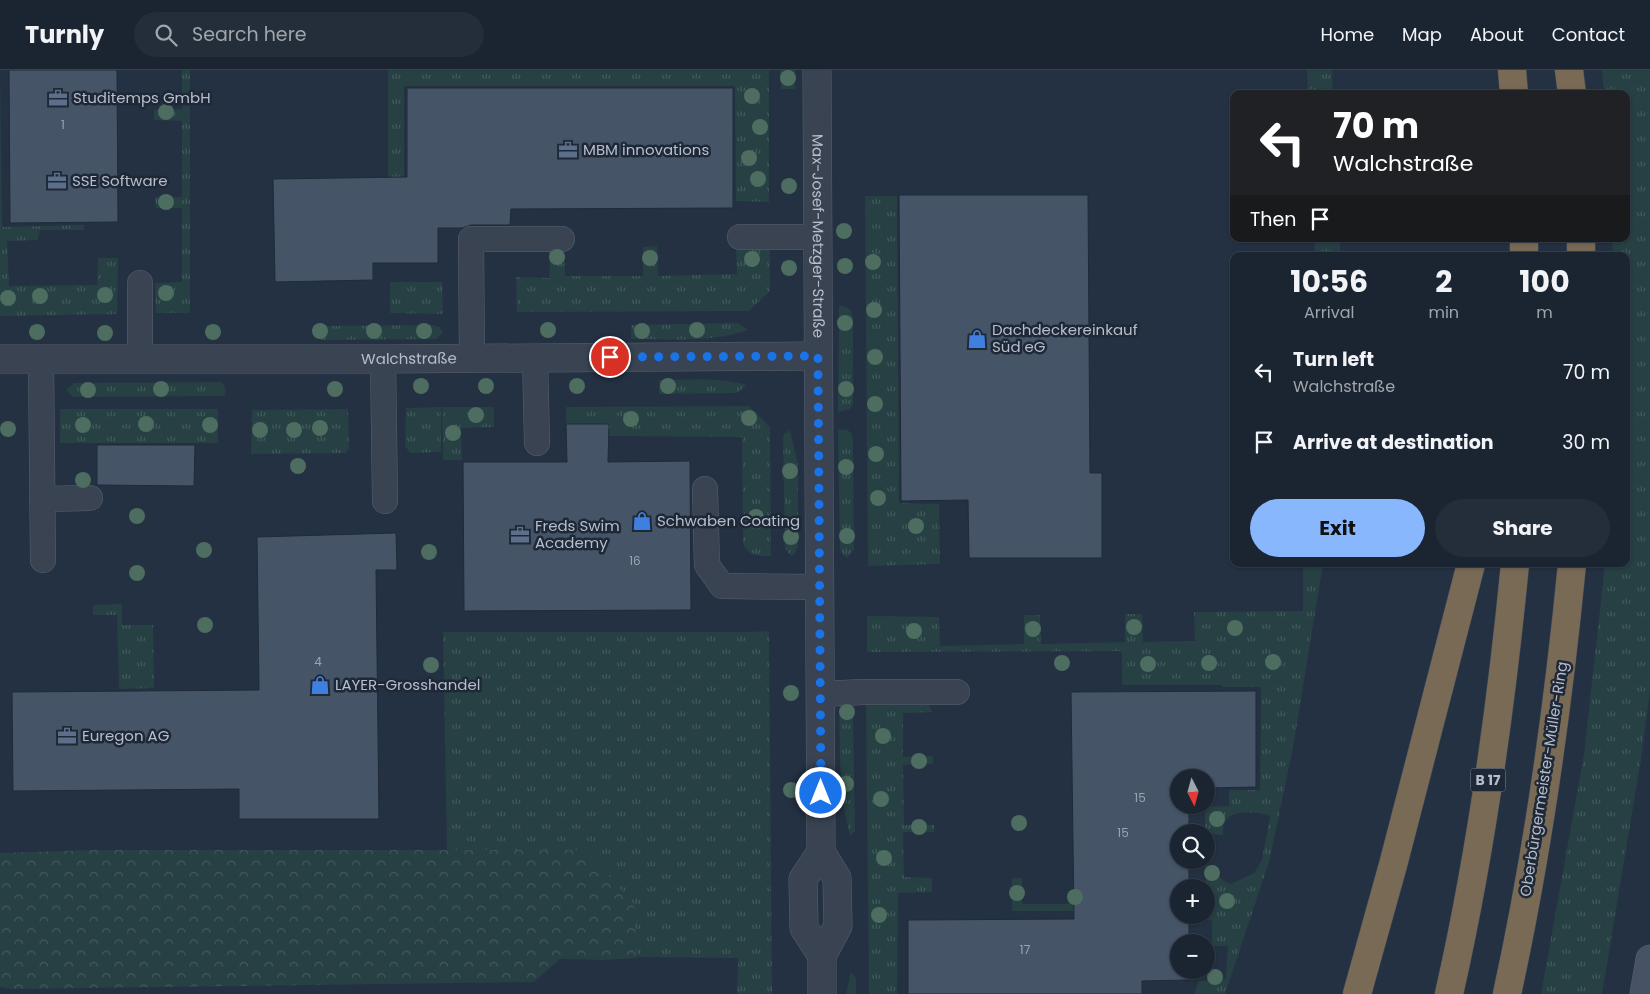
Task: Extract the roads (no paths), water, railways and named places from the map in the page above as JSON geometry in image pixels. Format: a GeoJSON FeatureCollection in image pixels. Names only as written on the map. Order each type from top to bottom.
{"type":"FeatureCollection","features":[{"type":"Feature","properties":{"kind":"highway"},"geometry":{"type":"LineString","coordinates":[[1512,70],[1514,90]]}},
{"type":"Feature","properties":{"kind":"highway"},"geometry":{"type":"LineString","coordinates":[[1569,70],[1572,90]]}},
{"type":"Feature","properties":{"kind":"highway"},"geometry":{"type":"LineString","coordinates":[[1356,994],[1393,866],[1470,567]]}},
{"type":"Feature","properties":{"kind":"highway","name":"B 17"},"geometry":{"type":"LineString","coordinates":[[1449,994],[1475,860],[1491,761],[1507,649],[1515,567]]}},
{"type":"Feature","properties":{"kind":"highway","name":"Oberbürgermeister-Müller-Ring"},"geometry":{"type":"LineString","coordinates":[[1508,994],[1532,865],[1549,758],[1564,656],[1572,567]]}},
{"type":"Feature","properties":{"kind":"street","name":"Max-Josef-Metzger-Straße"},"geometry":{"type":"LineString","coordinates":[[817,70],[821,852],[802,879],[804,928],[822,956],[822,994]]}},
{"type":"Feature","properties":{"kind":"street","name":"Walchstraße"},"geometry":{"type":"LineString","coordinates":[[0,360],[818,356]]}},
{"type":"Feature","properties":{"kind":"street"},"geometry":{"type":"LineString","coordinates":[[1644,994],[1650,959]]}},
{"type":"Feature","properties":{"kind":"lane"},"geometry":{"type":"LineString","coordinates":[[740,238],[819,237]]}},
{"type":"Feature","properties":{"kind":"lane"},"geometry":{"type":"LineString","coordinates":[[472,359],[471,239],[562,239]]}},
{"type":"Feature","properties":{"kind":"lane"},"geometry":{"type":"LineString","coordinates":[[140,283],[140,360]]}},
{"type":"Feature","properties":{"kind":"lane"},"geometry":{"type":"LineString","coordinates":[[535,358],[537,443]]}},
{"type":"Feature","properties":{"kind":"lane"},"geometry":{"type":"LineString","coordinates":[[41,359],[43,560]]}},
{"type":"Feature","properties":{"kind":"lane"},"geometry":{"type":"LineString","coordinates":[[383,359],[385,501]]}},
{"type":"Feature","properties":{"kind":"lane"},"geometry":{"type":"LineString","coordinates":[[705,489],[707,564],[722,586],[819,587]]}},
{"type":"Feature","properties":{"kind":"lane"},"geometry":{"type":"LineString","coordinates":[[42,499],[90,498]]}},
{"type":"Feature","properties":{"kind":"lane"},"geometry":{"type":"LineString","coordinates":[[821,694],[957,692]]}},
{"type":"Feature","properties":{"kind":"place","name":"Studitemps GmbH"},"geometry":{"type":"Point","coordinates":[58,98]}},
{"type":"Feature","properties":{"kind":"place","name":"MBM innovations"},"geometry":{"type":"Point","coordinates":[568,150]}},
{"type":"Feature","properties":{"kind":"place","name":"SSE Software"},"geometry":{"type":"Point","coordinates":[57,181]}},
{"type":"Feature","properties":{"kind":"place","name":"Dachdeckereinkauf Süd eG"},"geometry":{"type":"Point","coordinates":[977,339]}},
{"type":"Feature","properties":{"kind":"place","name":"Schwaben Coating"},"geometry":{"type":"Point","coordinates":[642,521]}},
{"type":"Feature","properties":{"kind":"place","name":"Freds Swim Academy"},"geometry":{"type":"Point","coordinates":[520,535]}},
{"type":"Feature","properties":{"kind":"place","name":"LAYER-Grosshandel"},"geometry":{"type":"Point","coordinates":[320,685]}},
{"type":"Feature","properties":{"kind":"place","name":"Euregon AG"},"geometry":{"type":"Point","coordinates":[67,736]}}]}
